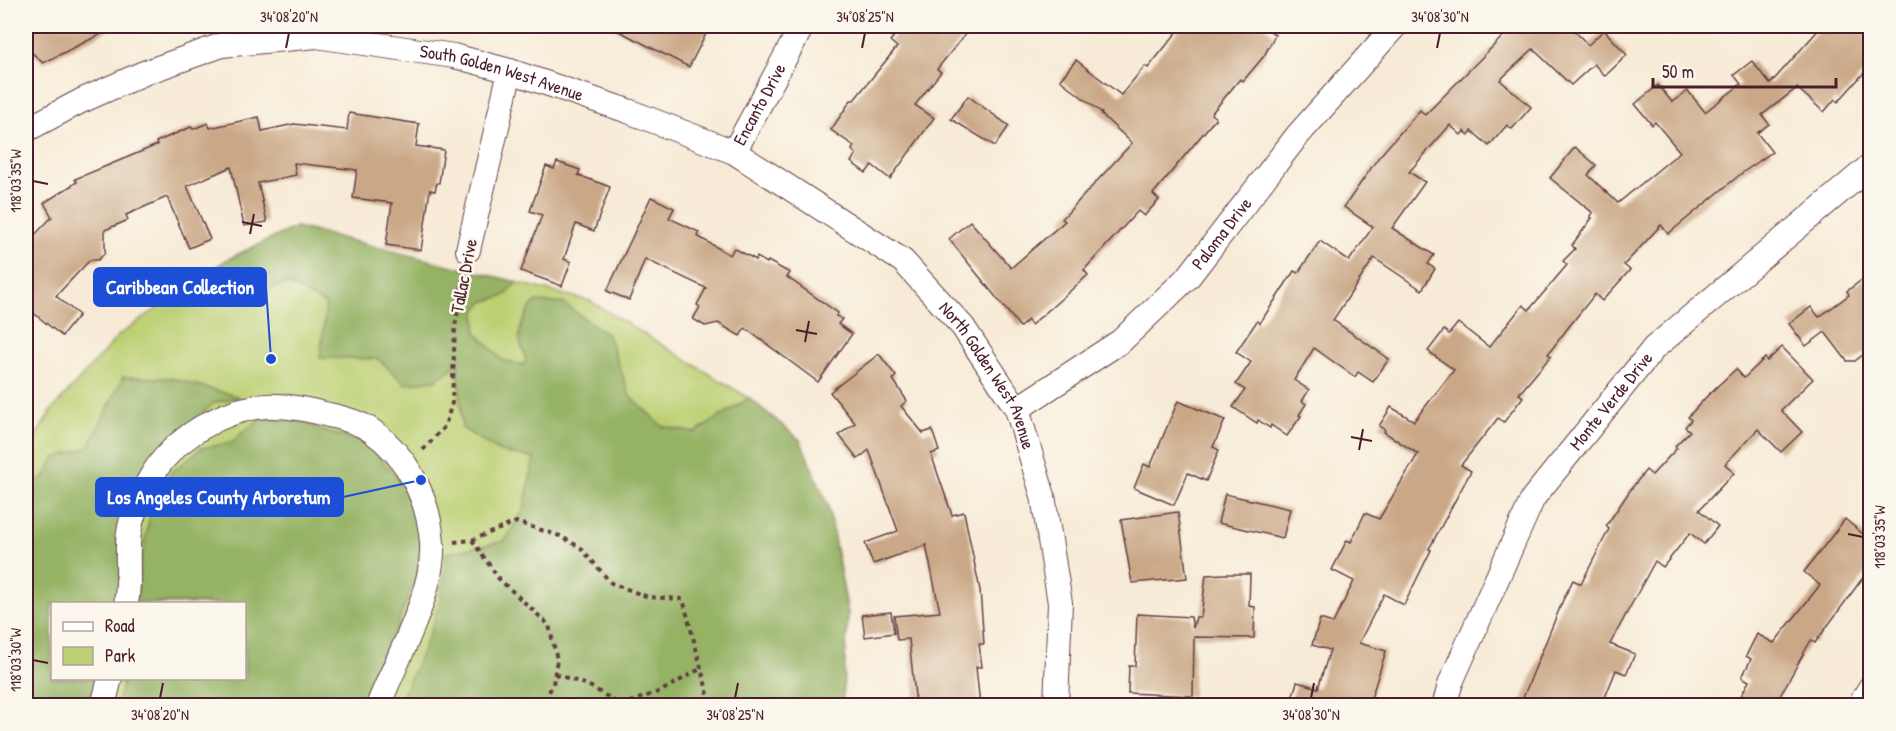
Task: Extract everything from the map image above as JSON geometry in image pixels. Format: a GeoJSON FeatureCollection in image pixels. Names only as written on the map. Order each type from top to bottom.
{"type":"FeatureCollection","features":[{"type":"Feature","properties":{"kind":"street","name":"Encanto Drive"},"geometry":{"type":"LineString","coordinates":[[734,152],[802,26]]}},
{"type":"Feature","properties":{"kind":"street","name":"Paloma Drive"},"geometry":{"type":"LineString","coordinates":[[1017,409],[1121,341],[1189,276],[1297,136],[1395,26]]}},
{"type":"Feature","properties":{"kind":"street","name":"South Golden West Avenue"},"geometry":{"type":"LineString","coordinates":[[26,130],[144,73],[222,45],[317,31],[454,56],[510,71],[628,111],[734,152]]}},
{"type":"Feature","properties":{"kind":"street","name":"Tallac Drive"},"geometry":{"type":"LineString","coordinates":[[468,250],[510,71]]}},
{"type":"Feature","properties":{"kind":"street","name":"North Golden West Avenue"},"geometry":{"type":"LineString","coordinates":[[734,152],[903,261],[963,327],[1017,409],[1043,496],[1060,603],[1056,705]]}},
{"type":"Feature","properties":{"kind":"street","name":"Monte Verde Drive"},"geometry":{"type":"LineString","coordinates":[[1444,705],[1451,682],[1533,498],[1654,348],[1870,166]]}},
{"type":"Feature","properties":{"kind":"street"},"geometry":{"type":"LineString","coordinates":[[126,602],[130,577],[128,543],[135,507],[152,474],[176,448],[201,428],[234,412],[266,406],[303,408],[369,429],[392,448],[425,499],[432,544],[426,584],[411,630],[378,705]]}},
{"type":"Feature","properties":{"kind":"street"},"geometry":{"type":"LineString","coordinates":[[103,705],[109,680]]}},
{"type":"Feature","properties":{"kind":"street"},"geometry":{"type":"LineString","coordinates":[[1859,705],[1870,688]]}},
{"type":"Feature","properties":{"kind":"path","name":"Tallac Drive"},"geometry":{"type":"LineString","coordinates":[[407,469],[445,426],[452,403],[454,327],[468,250]]}},
{"type":"Feature","properties":{"kind":"path"},"geometry":{"type":"LineString","coordinates":[[432,544],[472,540],[516,522],[560,536],[581,548],[611,583],[648,597],[683,598],[711,705]]}},
{"type":"Feature","properties":{"kind":"path"},"geometry":{"type":"LineString","coordinates":[[472,540],[499,579],[549,625],[557,660],[553,684],[542,705]]}},
{"type":"Feature","properties":{"kind":"path"},"geometry":{"type":"LineString","coordinates":[[555,674],[588,686],[621,705],[661,691],[702,668]]}},
{"type":"Feature","properties":{"kind":"green space"},"geometry":{"type":"Polygon","coordinates":[[[296,227],[590,301],[749,398],[800,440],[828,506],[848,614],[842,705],[26,705],[26,453],[51,411],[119,335],[228,259],[296,227]]]}},
{"type":"Feature","properties":{"kind":"green space"},"geometry":{"type":"Polygon","coordinates":[[[296,227],[517,282],[506,295],[483,302],[476,311],[476,332],[502,360],[524,365],[525,356],[519,337],[526,315],[535,302],[563,303],[608,335],[630,396],[662,426],[695,433],[749,398],[800,440],[828,506],[848,614],[842,705],[398,705],[436,613],[441,594],[446,553],[505,541],[524,509],[534,458],[500,452],[462,428],[458,364],[436,380],[405,384],[378,359],[320,358],[326,305],[289,284],[250,292],[202,277],[228,259],[296,227]]]}},
{"type":"Feature","properties":{"kind":"green space"},"geometry":{"type":"Polygon","coordinates":[[[123,377],[171,378],[240,397],[214,403],[159,453],[118,602],[51,602],[51,680],[101,680],[92,705],[26,706],[26,478],[43,479],[54,458],[89,447],[123,377]]]}},
{"type":"Feature","properties":{"kind":"green space"},"geometry":{"type":"Polygon","coordinates":[[[262,419],[302,421],[326,432],[366,442],[409,492],[422,537],[421,564],[366,705],[117,706],[123,680],[246,680],[246,602],[136,602],[154,495],[171,473],[201,448],[231,443],[246,429],[262,419]]]}},
{"type":"Feature","properties":{"kind":"building"},"geometry":{"type":"Polygon","coordinates":[[[26,26],[117,26],[43,63],[26,47],[26,26]]]}},
{"type":"Feature","properties":{"kind":"building"},"geometry":{"type":"Polygon","coordinates":[[[609,26],[710,26],[689,67],[609,26]]]}},
{"type":"Feature","properties":{"kind":"building"},"geometry":{"type":"Polygon","coordinates":[[[902,26],[972,26],[937,69],[941,72],[915,105],[934,118],[890,179],[872,165],[866,173],[851,162],[856,154],[852,150],[854,146],[831,130],[851,100],[854,100],[897,47],[890,41],[902,26]]]}},
{"type":"Feature","properties":{"kind":"building"},"geometry":{"type":"Polygon","coordinates":[[[1182,26],[1264,26],[1275,35],[1264,56],[1243,81],[1240,79],[1211,114],[1216,118],[1153,194],[1159,200],[1144,216],[1138,211],[1084,270],[1088,275],[1031,325],[1028,320],[1020,327],[949,239],[970,221],[1011,268],[1065,221],[1062,219],[1132,143],[1102,113],[1060,80],[1076,60],[1121,95],[1145,66],[1148,68],[1182,26]]]}},
{"type":"Feature","properties":{"kind":"building"},"geometry":{"type":"Polygon","coordinates":[[[1513,26],[1570,26],[1588,45],[1604,30],[1627,55],[1605,76],[1594,64],[1571,85],[1533,49],[1500,80],[1531,107],[1512,129],[1507,125],[1489,146],[1472,131],[1469,135],[1464,131],[1461,135],[1450,125],[1409,172],[1425,182],[1392,228],[1434,255],[1428,264],[1435,269],[1422,290],[1374,258],[1333,320],[1389,359],[1373,382],[1358,372],[1355,377],[1314,348],[1294,380],[1309,390],[1302,401],[1306,404],[1299,415],[1301,416],[1287,436],[1271,425],[1270,428],[1258,420],[1257,423],[1233,407],[1245,390],[1236,384],[1251,362],[1236,352],[1257,321],[1260,323],[1294,271],[1298,273],[1320,241],[1349,261],[1373,227],[1344,207],[1378,158],[1420,110],[1425,115],[1513,26]]]}},
{"type":"Feature","properties":{"kind":"building"},"geometry":{"type":"Polygon","coordinates":[[[1822,26],[1870,26],[1870,66],[1838,102],[1835,99],[1824,112],[1797,88],[1762,115],[1769,124],[1757,133],[1772,152],[1742,173],[1668,234],[1661,225],[1624,265],[1630,270],[1602,301],[1595,294],[1571,324],[1548,354],[1551,356],[1519,394],[1523,397],[1504,422],[1498,418],[1461,465],[1471,471],[1429,549],[1431,550],[1404,605],[1384,594],[1359,643],[1386,651],[1369,705],[1290,705],[1297,682],[1318,688],[1330,650],[1312,645],[1320,619],[1333,623],[1354,581],[1332,570],[1347,540],[1351,542],[1365,513],[1379,519],[1418,454],[1384,432],[1385,430],[1379,426],[1391,407],[1414,421],[1454,370],[1428,351],[1444,330],[1449,334],[1458,323],[1489,347],[1523,305],[1529,310],[1567,265],[1563,261],[1575,249],[1572,245],[1592,218],[1590,217],[1593,213],[1550,178],[1575,147],[1596,165],[1588,175],[1618,203],[1680,152],[1655,122],[1652,125],[1635,104],[1658,85],[1672,102],[1688,91],[1705,112],[1741,84],[1734,75],[1752,61],[1770,84],[1822,26]]]}},
{"type":"Feature","properties":{"kind":"building"},"geometry":{"type":"Polygon","coordinates":[[[968,96],[1009,126],[995,146],[951,119],[968,96]]]}},
{"type":"Feature","properties":{"kind":"building"},"geometry":{"type":"Polygon","coordinates":[[[349,113],[419,124],[416,146],[444,150],[439,183],[435,191],[430,190],[421,250],[386,245],[392,203],[353,198],[357,170],[294,163],[296,175],[258,183],[267,222],[244,226],[231,167],[187,186],[210,239],[189,248],[167,197],[126,215],[128,220],[105,230],[105,253],[98,260],[90,260],[56,296],[79,315],[62,336],[26,307],[26,244],[52,217],[44,203],[77,182],[75,179],[157,145],[156,142],[191,127],[193,129],[208,123],[210,128],[259,117],[262,131],[294,124],[347,130],[349,113]]]}},
{"type":"Feature","properties":{"kind":"building"},"geometry":{"type":"Polygon","coordinates":[[[557,162],[580,170],[578,175],[610,187],[594,231],[576,224],[564,259],[571,262],[562,286],[521,271],[542,215],[530,211],[546,166],[554,169],[557,162]]]}},
{"type":"Feature","properties":{"kind":"building"},"geometry":{"type":"Polygon","coordinates":[[[651,197],[674,208],[669,218],[699,232],[697,236],[730,255],[734,248],[756,260],[757,257],[767,263],[768,261],[790,273],[787,277],[838,313],[836,316],[842,319],[838,324],[852,334],[818,382],[745,328],[740,336],[718,323],[705,326],[693,319],[700,307],[697,305],[706,288],[645,259],[629,300],[607,291],[651,197]]]}},
{"type":"Feature","properties":{"kind":"building"},"geometry":{"type":"Polygon","coordinates":[[[1863,279],[1866,283],[1870,280],[1870,349],[1855,361],[1847,361],[1825,332],[1806,346],[1789,324],[1811,307],[1819,317],[1849,295],[1847,291],[1863,279]]]}},
{"type":"Feature","properties":{"kind":"building"},"geometry":{"type":"Polygon","coordinates":[[[1782,347],[1813,379],[1781,410],[1802,432],[1781,452],[1758,429],[1725,464],[1734,473],[1699,510],[1718,526],[1704,544],[1690,533],[1663,567],[1655,561],[1610,644],[1635,654],[1626,674],[1616,670],[1602,705],[1520,705],[1573,580],[1581,584],[1609,529],[1606,526],[1631,489],[1646,470],[1652,475],[1677,448],[1675,446],[1690,431],[1685,427],[1691,420],[1688,417],[1708,395],[1736,369],[1744,378],[1765,358],[1767,361],[1782,347]]]}},
{"type":"Feature","properties":{"kind":"building"},"geometry":{"type":"Polygon","coordinates":[[[879,354],[896,376],[893,379],[907,401],[901,406],[923,433],[932,430],[939,451],[931,454],[952,515],[964,512],[980,590],[984,644],[979,644],[982,667],[976,667],[980,705],[916,705],[909,639],[897,640],[894,616],[940,612],[926,545],[873,564],[865,543],[898,531],[869,450],[858,459],[839,435],[855,423],[830,392],[879,354]]]}},
{"type":"Feature","properties":{"kind":"building"},"geometry":{"type":"Polygon","coordinates":[[[1178,401],[1225,420],[1213,447],[1219,450],[1206,481],[1188,473],[1174,505],[1134,488],[1144,464],[1150,467],[1178,401]]]}},
{"type":"Feature","properties":{"kind":"building"},"geometry":{"type":"Polygon","coordinates":[[[1225,494],[1290,509],[1283,538],[1218,523],[1225,494]]]}},
{"type":"Feature","properties":{"kind":"building"},"geometry":{"type":"Polygon","coordinates":[[[1178,512],[1187,578],[1132,583],[1121,520],[1178,512]]]}},
{"type":"Feature","properties":{"kind":"building"},"geometry":{"type":"Polygon","coordinates":[[[1845,519],[1870,540],[1870,568],[1815,643],[1811,640],[1775,705],[1736,705],[1749,681],[1742,677],[1751,659],[1746,656],[1757,634],[1774,643],[1820,585],[1804,572],[1845,519]]]}},
{"type":"Feature","properties":{"kind":"building"},"geometry":{"type":"Polygon","coordinates":[[[1250,574],[1249,606],[1255,607],[1254,638],[1194,637],[1193,696],[1128,693],[1129,666],[1135,666],[1137,614],[1191,617],[1193,628],[1196,617],[1201,617],[1206,575],[1250,574]]]}},
{"type":"Feature","properties":{"kind":"building"},"geometry":{"type":"Polygon","coordinates":[[[891,612],[894,633],[865,637],[862,615],[891,612]]]}},
{"type":"Feature","properties":{"kind":"place","name":"Caribbean Collection"},"geometry":{"type":"Point","coordinates":[271,359]}},
{"type":"Feature","properties":{"kind":"place","name":"Los Angeles County Arboretum"},"geometry":{"type":"Point","coordinates":[421,480]}}]}
